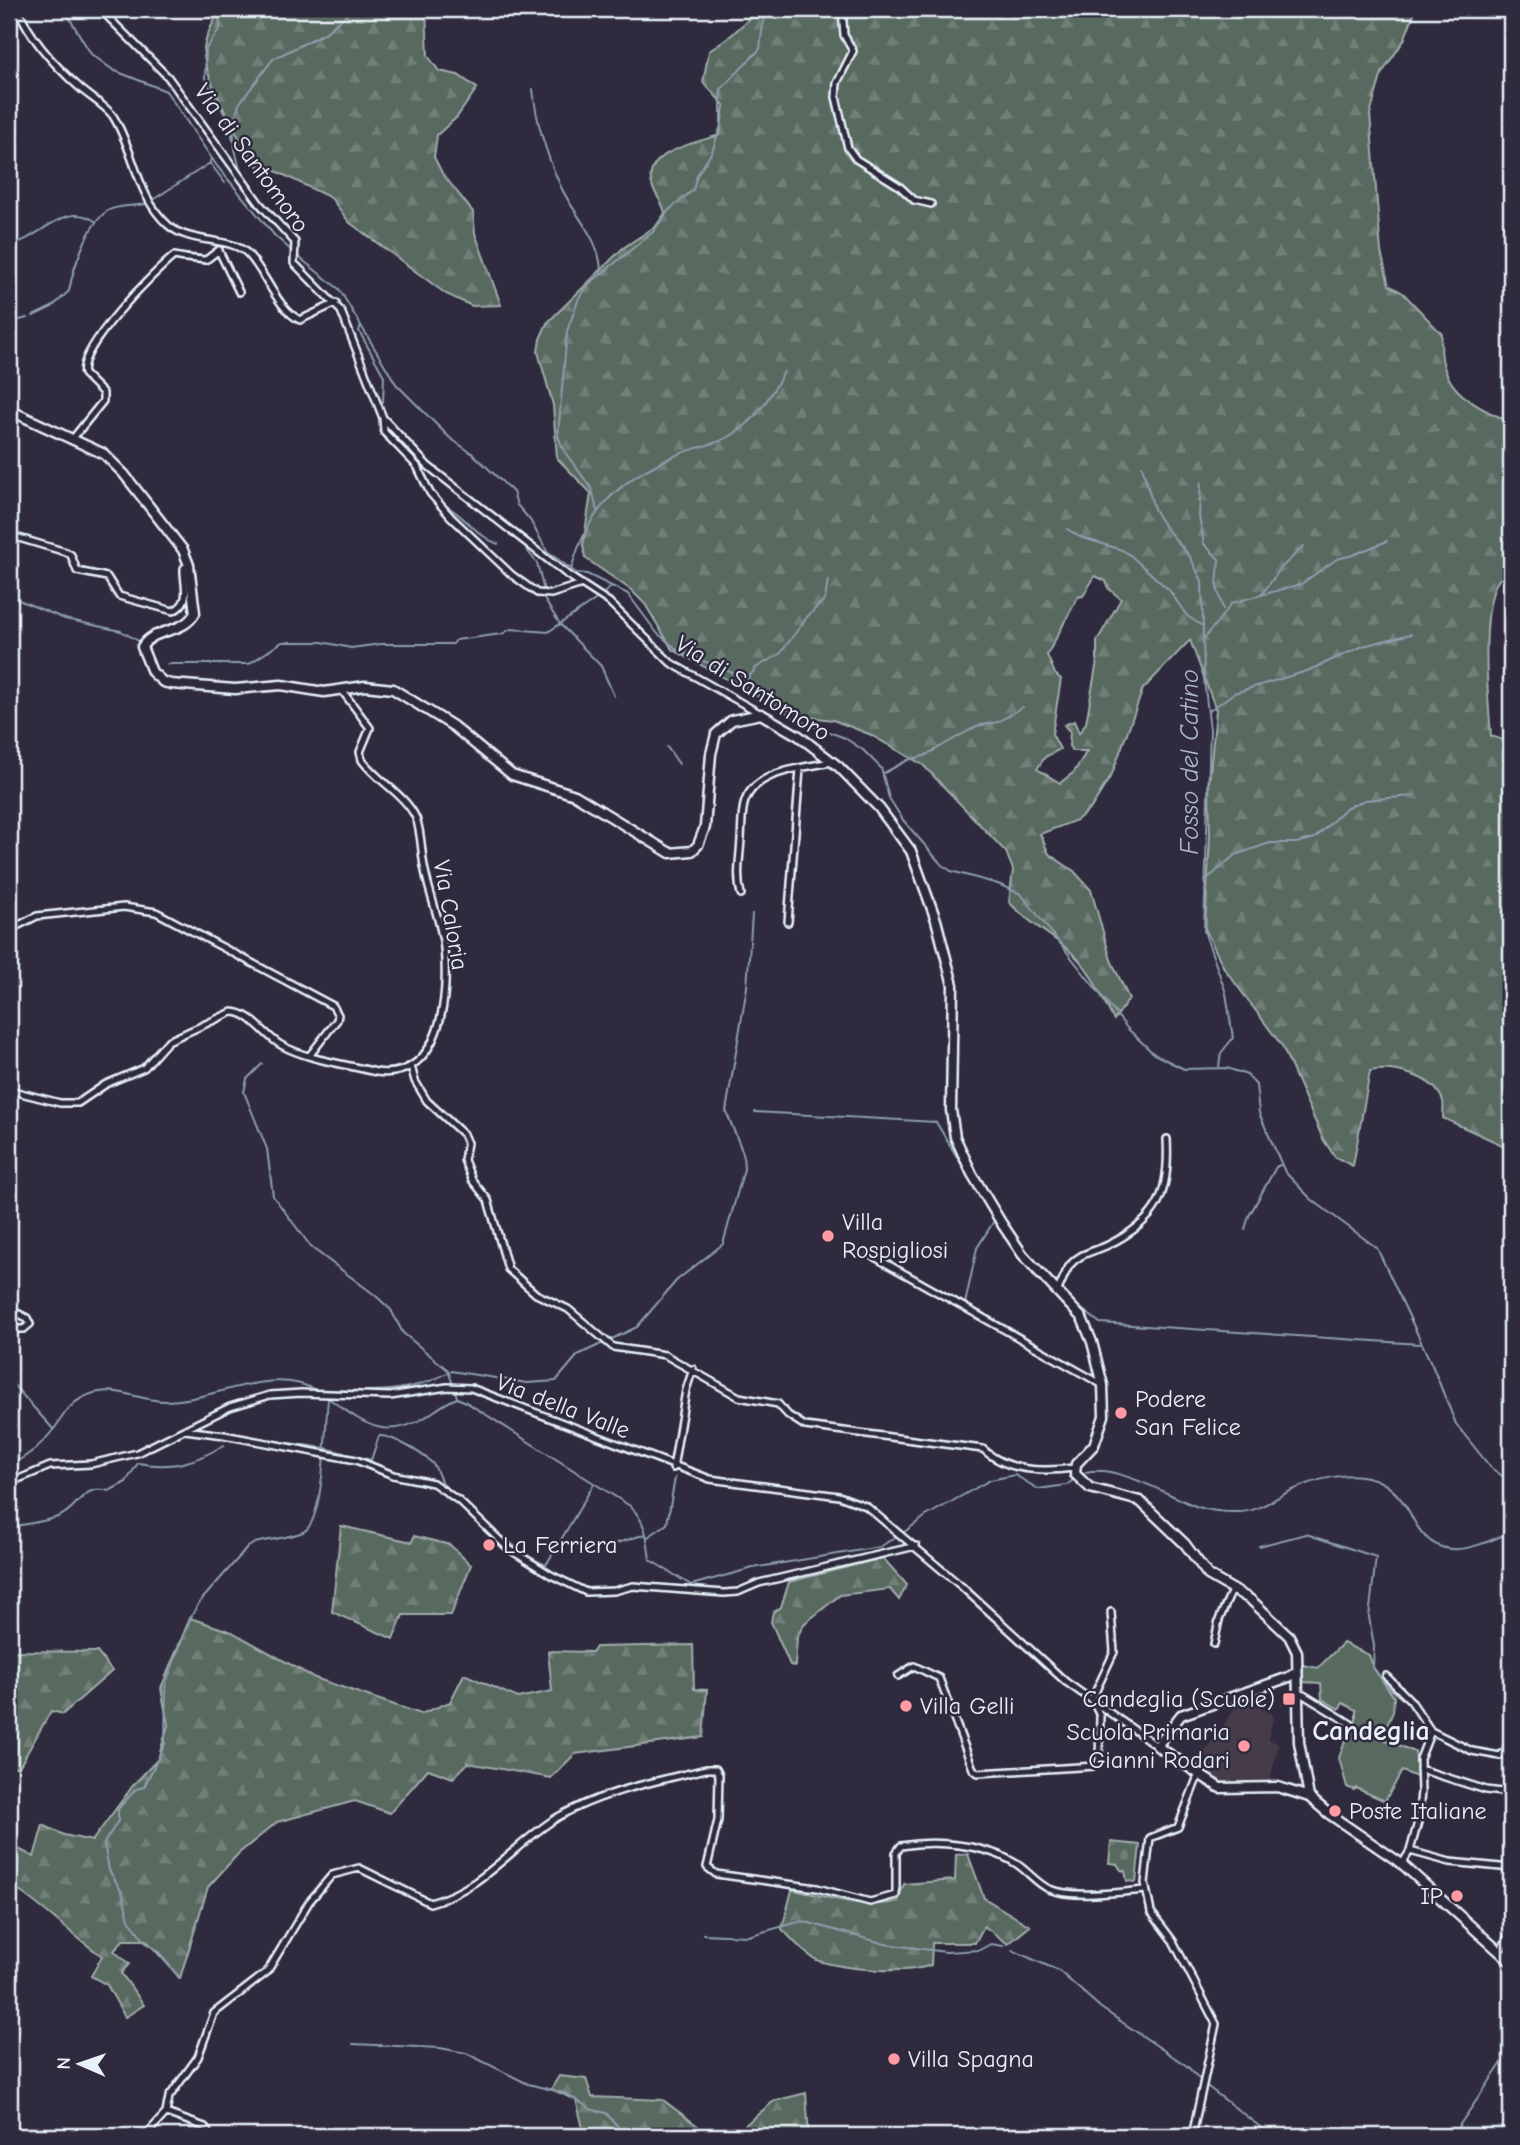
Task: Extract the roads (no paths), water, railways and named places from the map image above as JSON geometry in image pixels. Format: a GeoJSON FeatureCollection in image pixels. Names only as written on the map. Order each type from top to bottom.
{"type":"FeatureCollection","features":[{"type":"Feature","properties":{"kind":"main road"},"geometry":{"type":"LineString","coordinates":[[9,410],[75,437],[113,461],[176,538],[188,565],[196,605],[187,624],[153,636],[142,647],[145,660],[157,678],[171,684],[216,689],[281,685],[318,691],[381,687],[406,695],[453,726],[503,770],[575,795],[659,847],[676,853],[692,851],[703,838],[711,754],[719,729],[737,718],[761,714]]}},
{"type":"Feature","properties":{"kind":"main road","name":"Via di Santomoro"},"geometry":{"type":"LineString","coordinates":[[761,714],[799,736],[833,762],[880,808],[919,867],[947,956],[953,985],[951,1110],[955,1137],[1002,1224],[1023,1255],[1058,1290],[1088,1329],[1103,1385],[1105,1404],[1101,1427],[1092,1450],[1077,1475]]}},
{"type":"Feature","properties":{"kind":"main road"},"geometry":{"type":"LineString","coordinates":[[1077,1475],[1093,1489],[1140,1501],[1185,1544],[1208,1575],[1271,1616],[1289,1636],[1297,1652],[1302,1770],[1309,1797]]}},
{"type":"Feature","properties":{"kind":"main road"},"geometry":{"type":"LineString","coordinates":[[1297,1672],[1181,1715],[1157,1746],[1198,1776],[1223,1789],[1278,1787],[1309,1797],[1329,1814],[1402,1864],[1511,1962]]}},
{"type":"Feature","properties":{"kind":"main road"},"geometry":{"type":"LineString","coordinates":[[1289,1677],[1297,1687]]}},
{"type":"Feature","properties":{"kind":"street"},"geometry":{"type":"LineString","coordinates":[[18,9],[32,34],[57,67],[112,114],[144,190],[167,224],[185,235],[234,246],[248,253],[276,292],[283,307],[295,318],[303,320],[336,303]]}},
{"type":"Feature","properties":{"kind":"street","name":"Via di Santomoro"},"geometry":{"type":"LineString","coordinates":[[100,9],[176,87],[260,204],[294,241],[296,247],[293,257],[297,266],[336,303],[383,418],[384,432],[416,466],[430,494],[512,575],[537,593],[551,594],[582,584]]}},
{"type":"Feature","properties":{"kind":"street"},"geometry":{"type":"LineString","coordinates":[[842,9],[844,35],[853,51],[837,82],[836,97],[848,148],[856,159],[899,186],[914,200],[931,204]]}},
{"type":"Feature","properties":{"kind":"street"},"geometry":{"type":"LineString","coordinates":[[220,243],[219,251],[239,292]]}},
{"type":"Feature","properties":{"kind":"street"},"geometry":{"type":"LineString","coordinates":[[75,437],[103,401],[103,393],[85,374],[84,362],[125,302],[153,272],[174,256],[206,260],[219,251]]}},
{"type":"Feature","properties":{"kind":"street","name":"Via di Santomoro"},"geometry":{"type":"LineString","coordinates":[[383,418],[428,466],[609,602],[671,663],[761,714]]}},
{"type":"Feature","properties":{"kind":"street"},"geometry":{"type":"LineString","coordinates":[[9,535],[66,552],[71,555],[78,571],[107,578],[119,596],[165,610],[173,611],[184,602],[187,595],[184,568],[188,565]]}},
{"type":"Feature","properties":{"kind":"street","name":"Via Caloria"},"geometry":{"type":"LineString","coordinates":[[341,689],[370,729],[360,752],[362,760],[408,805],[415,817],[444,947],[443,1009],[424,1058],[411,1066]]}},
{"type":"Feature","properties":{"kind":"street"},"geometry":{"type":"LineString","coordinates":[[741,894],[738,876],[746,798],[764,779],[833,762]]}},
{"type":"Feature","properties":{"kind":"street"},"geometry":{"type":"LineString","coordinates":[[788,922],[800,769]]}},
{"type":"Feature","properties":{"kind":"street"},"geometry":{"type":"LineString","coordinates":[[9,930],[37,916],[124,907],[156,912],[333,1006],[337,1020],[310,1055]]}},
{"type":"Feature","properties":{"kind":"street"},"geometry":{"type":"LineString","coordinates":[[9,1090],[60,1103],[78,1103],[106,1084],[144,1068],[168,1041],[232,1012],[244,1013],[269,1038],[288,1049],[388,1074],[411,1066],[415,1081],[427,1101],[463,1134],[467,1143],[464,1160],[472,1180],[488,1200],[508,1269],[536,1294],[568,1309],[613,1346],[665,1355],[739,1397],[778,1404],[788,1416],[805,1426],[983,1449],[992,1458],[1035,1471],[1077,1475]]}},
{"type":"Feature","properties":{"kind":"street"},"geometry":{"type":"LineString","coordinates":[[1058,1290],[1069,1266],[1085,1252],[1106,1246],[1139,1227],[1161,1200],[1169,1172],[1167,1139]]}},
{"type":"Feature","properties":{"kind":"street"},"geometry":{"type":"LineString","coordinates":[[870,1255],[1103,1385]]}},
{"type":"Feature","properties":{"kind":"street"},"geometry":{"type":"LineString","coordinates":[[9,1308],[27,1318],[30,1324],[24,1329],[9,1329]]}},
{"type":"Feature","properties":{"kind":"street"},"geometry":{"type":"LineString","coordinates":[[673,1468],[692,1369]]}},
{"type":"Feature","properties":{"kind":"street","name":"Via della Valle"},"geometry":{"type":"LineString","coordinates":[[9,1483],[50,1466],[91,1464],[137,1453],[230,1407],[270,1395],[301,1392],[390,1396],[459,1387],[477,1390],[673,1468],[721,1482],[848,1498],[873,1510],[1066,1682],[1157,1746]]}},
{"type":"Feature","properties":{"kind":"street"},"geometry":{"type":"LineString","coordinates":[[185,1430],[356,1460],[393,1475],[433,1483],[459,1501],[509,1549],[551,1575],[586,1592],[614,1591],[633,1586],[693,1593],[738,1591],[759,1583],[916,1546]]}},
{"type":"Feature","properties":{"kind":"street"},"geometry":{"type":"LineString","coordinates":[[1214,1644],[1219,1620],[1232,1590]]}},
{"type":"Feature","properties":{"kind":"street"},"geometry":{"type":"LineString","coordinates":[[898,1676],[914,1666],[939,1678],[973,1769],[978,1773],[1096,1766],[1099,1763],[1101,1724],[1092,1699],[1114,1652],[1111,1612]]}},
{"type":"Feature","properties":{"kind":"street"},"geometry":{"type":"LineString","coordinates":[[1386,1676],[1411,1700],[1432,1731],[1472,1751],[1496,1756],[1504,1754],[1511,1732]]}},
{"type":"Feature","properties":{"kind":"street"},"geometry":{"type":"LineString","coordinates":[[1297,1687],[1351,1724]]}},
{"type":"Feature","properties":{"kind":"street"},"geometry":{"type":"LineString","coordinates":[[1402,1864],[1410,1851],[1420,1806],[1421,1754],[1432,1731]]}},
{"type":"Feature","properties":{"kind":"street"},"geometry":{"type":"LineString","coordinates":[[145,2136],[166,2113],[169,2097],[198,2057],[214,2013],[267,1972],[309,1902],[332,1875],[359,1868],[430,1903],[455,1896],[507,1860],[556,1819],[594,1798],[705,1769],[716,1769],[719,1775],[718,1820],[707,1867],[716,1874],[817,1888],[870,1902],[896,1895],[896,1853],[901,1846],[946,1842],[1006,1858],[1055,1891],[1101,1894],[1145,1890]]}},
{"type":"Feature","properties":{"kind":"street"},"geometry":{"type":"LineString","coordinates":[[1420,1769],[1486,1790],[1511,1793]]}},
{"type":"Feature","properties":{"kind":"street"},"geometry":{"type":"LineString","coordinates":[[1192,2136],[1216,2024],[1173,1941],[1152,1912],[1145,1890],[1148,1841],[1154,1835],[1178,1827],[1198,1776]]}},
{"type":"Feature","properties":{"kind":"street"},"geometry":{"type":"LineString","coordinates":[[1410,1851],[1450,1862],[1511,1868]]}},
{"type":"Feature","properties":{"kind":"street"},"geometry":{"type":"LineString","coordinates":[[1500,1952],[1511,1931]]}},
{"type":"Feature","properties":{"kind":"street"},"geometry":{"type":"LineString","coordinates":[[166,2113],[205,2127],[210,2136]]}},
{"type":"Feature","properties":{"kind":"waterway"},"geometry":{"type":"LineString","coordinates":[[64,9],[91,54],[113,70],[166,91],[217,166],[275,236],[292,251]]}},
{"type":"Feature","properties":{"kind":"waterway"},"geometry":{"type":"LineString","coordinates":[[219,9],[220,28],[206,49],[205,78],[230,124],[233,140]]}},
{"type":"Feature","properties":{"kind":"waterway"},"geometry":{"type":"LineString","coordinates":[[235,149],[233,126],[239,104],[273,59],[325,33],[352,10],[366,9]]}},
{"type":"Feature","properties":{"kind":"waterway"},"geometry":{"type":"LineString","coordinates":[[759,9],[765,17]]}},
{"type":"Feature","properties":{"kind":"waterway"},"geometry":{"type":"LineString","coordinates":[[597,511],[592,489],[564,451],[558,436],[567,331],[579,298],[589,284],[653,232],[669,210],[693,190],[697,175],[712,152],[721,125],[721,89],[760,49],[763,21],[774,9]]}},
{"type":"Feature","properties":{"kind":"waterway"},"geometry":{"type":"LineString","coordinates":[[533,89],[539,126],[551,163],[561,187],[597,249],[601,273]]}},
{"type":"Feature","properties":{"kind":"waterway"},"geometry":{"type":"LineString","coordinates":[[235,149],[241,174]]}},
{"type":"Feature","properties":{"kind":"waterway"},"geometry":{"type":"LineString","coordinates":[[211,158],[210,163],[225,183]]}},
{"type":"Feature","properties":{"kind":"waterway"},"geometry":{"type":"LineString","coordinates":[[154,199],[210,163]]}},
{"type":"Feature","properties":{"kind":"waterway"},"geometry":{"type":"LineString","coordinates":[[33,316],[52,307],[69,291],[88,235],[101,216],[113,208],[146,204]]}},
{"type":"Feature","properties":{"kind":"waterway"},"geometry":{"type":"LineString","coordinates":[[9,245],[20,242],[62,218],[73,215],[95,221]]}},
{"type":"Feature","properties":{"kind":"waterway"},"geometry":{"type":"LineString","coordinates":[[296,255],[339,289],[396,384],[450,438],[473,454],[513,492],[517,505],[530,520],[547,551],[576,573],[587,574],[628,594],[657,633],[679,651],[745,678],[758,695],[800,721],[845,738],[863,750],[881,768],[889,798],[903,820],[942,865],[951,871],[998,884],[1021,894],[1127,1028],[1154,1054],[1184,1069],[1227,1068],[1247,1075],[1256,1085],[1259,1113],[1285,1172],[1311,1199],[1377,1248],[1432,1365],[1456,1424],[1491,1468],[1511,1482]]}},
{"type":"Feature","properties":{"kind":"waterway"},"geometry":{"type":"LineString","coordinates":[[9,323],[27,318]]}},
{"type":"Feature","properties":{"kind":"waterway"},"geometry":{"type":"LineString","coordinates":[[361,325],[359,331],[384,376],[383,402]]}},
{"type":"Feature","properties":{"kind":"waterway"},"geometry":{"type":"LineString","coordinates":[[571,570],[587,529],[610,498],[624,485],[658,463],[724,439],[738,431],[759,412],[784,372]]}},
{"type":"Feature","properties":{"kind":"waterway","name":"Fosso del Catino"},"geometry":{"type":"LineString","coordinates":[[1142,466],[1154,509],[1190,557],[1202,581],[1204,679],[1210,730],[1204,931],[1226,993],[1233,1038],[1221,1053],[1219,1066]]}},
{"type":"Feature","properties":{"kind":"waterway"},"geometry":{"type":"LineString","coordinates":[[422,471],[428,479]]}},
{"type":"Feature","properties":{"kind":"waterway"},"geometry":{"type":"LineString","coordinates":[[1201,482],[1199,516],[1204,544],[1219,559],[1217,587],[1223,609]]}},
{"type":"Feature","properties":{"kind":"waterway"},"geometry":{"type":"LineString","coordinates":[[446,506],[484,537],[498,544]]}},
{"type":"Feature","properties":{"kind":"waterway"},"geometry":{"type":"LineString","coordinates":[[1067,529],[1080,537],[1130,555],[1169,590],[1187,616],[1201,625]]}},
{"type":"Feature","properties":{"kind":"waterway"},"geometry":{"type":"LineString","coordinates":[[1203,640],[1232,603],[1301,584],[1337,559],[1387,541]]}},
{"type":"Feature","properties":{"kind":"waterway"},"geometry":{"type":"LineString","coordinates":[[1262,594],[1281,568],[1304,546]]}},
{"type":"Feature","properties":{"kind":"waterway"},"geometry":{"type":"LineString","coordinates":[[526,549],[537,563],[544,591]]}},
{"type":"Feature","properties":{"kind":"waterway"},"geometry":{"type":"LineString","coordinates":[[747,679],[757,667],[780,654],[807,617],[825,599],[828,580]]}},
{"type":"Feature","properties":{"kind":"waterway"},"geometry":{"type":"LineString","coordinates":[[605,592],[611,587]]}},
{"type":"Feature","properties":{"kind":"waterway"},"geometry":{"type":"LineString","coordinates":[[9,596],[65,619],[121,631],[142,643]]}},
{"type":"Feature","properties":{"kind":"waterway"},"geometry":{"type":"LineString","coordinates":[[542,596],[560,624],[601,666],[614,696]]}},
{"type":"Feature","properties":{"kind":"waterway"},"geometry":{"type":"LineString","coordinates":[[167,664],[249,664],[282,642],[322,642],[351,648],[381,644],[453,644],[456,640],[502,634],[511,629],[548,632],[598,598]]}},
{"type":"Feature","properties":{"kind":"waterway"},"geometry":{"type":"LineString","coordinates":[[1209,711],[1234,693],[1307,671],[1363,646],[1411,634]]}},
{"type":"Feature","properties":{"kind":"waterway"},"geometry":{"type":"LineString","coordinates":[[884,773],[908,760],[924,756],[977,726],[998,722],[1023,707]]}},
{"type":"Feature","properties":{"kind":"waterway"},"geometry":{"type":"LineString","coordinates":[[667,747],[679,764]]}},
{"type":"Feature","properties":{"kind":"waterway"},"geometry":{"type":"LineString","coordinates":[[1205,881],[1235,855],[1270,843],[1296,843],[1315,838],[1346,808],[1365,800],[1414,796]]}},
{"type":"Feature","properties":{"kind":"waterway"},"geometry":{"type":"LineString","coordinates":[[318,1390],[369,1391],[403,1388],[435,1379],[451,1371],[527,1383],[556,1381],[578,1355],[637,1327],[677,1280],[723,1244],[744,1169],[743,1153],[726,1111],[747,987],[752,914]]}},
{"type":"Feature","properties":{"kind":"waterway"},"geometry":{"type":"LineString","coordinates":[[262,1064],[247,1079],[244,1092],[267,1149],[273,1196],[312,1248],[375,1295],[391,1310],[403,1333],[448,1370],[457,1397]]}},
{"type":"Feature","properties":{"kind":"waterway"},"geometry":{"type":"LineString","coordinates":[[755,1112],[936,1122],[999,1227]]}},
{"type":"Feature","properties":{"kind":"waterway"},"geometry":{"type":"LineString","coordinates":[[1245,1229],[1249,1216],[1276,1167],[1280,1165]]}},
{"type":"Feature","properties":{"kind":"waterway"},"geometry":{"type":"LineString","coordinates":[[965,1304],[977,1248],[994,1221]]}},
{"type":"Feature","properties":{"kind":"waterway"},"geometry":{"type":"LineString","coordinates":[[1023,1260],[1035,1278],[1045,1284]]}},
{"type":"Feature","properties":{"kind":"waterway"},"geometry":{"type":"LineString","coordinates":[[1070,1300],[1100,1323],[1420,1344]]}},
{"type":"Feature","properties":{"kind":"waterway"},"geometry":{"type":"LineString","coordinates":[[9,1380],[53,1429]]}},
{"type":"Feature","properties":{"kind":"waterway"},"geometry":{"type":"LineString","coordinates":[[9,1466],[39,1446],[73,1404],[93,1393],[113,1391],[165,1401],[203,1396],[262,1382],[281,1381],[318,1391]]}},
{"type":"Feature","properties":{"kind":"waterway"},"geometry":{"type":"LineString","coordinates":[[325,1396],[360,1420],[383,1428],[409,1425],[457,1398],[466,1402],[630,1506],[643,1525],[650,1560],[691,1585],[753,1568],[880,1547],[898,1535]]}},
{"type":"Feature","properties":{"kind":"waterway"},"geometry":{"type":"LineString","coordinates":[[179,1978],[159,1952],[145,1942],[129,1919],[122,1892],[109,1870],[104,1843],[118,1821],[118,1809],[136,1789],[144,1787],[165,1744],[166,1683],[198,1604],[248,1547],[255,1543],[298,1534],[310,1525],[320,1492],[328,1399]]}},
{"type":"Feature","properties":{"kind":"waterway"},"geometry":{"type":"LineString","coordinates":[[238,1436],[325,1448],[371,1460],[379,1436],[399,1441],[431,1462],[449,1490],[491,1528],[546,1565],[594,1484]]}},
{"type":"Feature","properties":{"kind":"waterway"},"geometry":{"type":"LineString","coordinates":[[9,1527],[58,1517],[87,1494],[100,1489],[109,1491],[126,1482],[138,1463],[183,1463],[224,1445]]}},
{"type":"Feature","properties":{"kind":"waterway"},"geometry":{"type":"LineString","coordinates":[[1079,1475],[1091,1471],[1106,1471],[1139,1481],[1198,1507],[1235,1512],[1255,1509],[1319,1480],[1358,1476],[1381,1482],[1391,1489],[1403,1502],[1422,1532],[1443,1548],[1468,1548],[1511,1532]]}},
{"type":"Feature","properties":{"kind":"waterway"},"geometry":{"type":"LineString","coordinates":[[903,1533],[926,1516],[990,1480],[1015,1475],[1038,1489],[1067,1485],[1074,1479]]}},
{"type":"Feature","properties":{"kind":"waterway"},"geometry":{"type":"LineString","coordinates":[[648,1537],[667,1524],[675,1478]]}},
{"type":"Feature","properties":{"kind":"waterway"},"geometry":{"type":"LineString","coordinates":[[562,1542],[592,1551],[646,1534]]}},
{"type":"Feature","properties":{"kind":"waterway"},"geometry":{"type":"LineString","coordinates":[[1259,1546],[1306,1534],[1376,1557],[1369,1617],[1374,1646],[1373,1667],[1388,1687],[1402,1699]]}},
{"type":"Feature","properties":{"kind":"waterway"},"geometry":{"type":"LineString","coordinates":[[703,1934],[748,1936],[802,1921],[885,1944],[946,1952],[980,1950],[991,1944],[1003,1946]]}},
{"type":"Feature","properties":{"kind":"waterway"},"geometry":{"type":"LineString","coordinates":[[1012,1950],[1059,1971],[1101,2008],[1187,2066],[1203,2083],[1272,2136]]}},
{"type":"Feature","properties":{"kind":"waterway"},"geometry":{"type":"LineString","coordinates":[[353,2044],[440,2048],[466,2053],[528,2084],[564,2093],[593,2110],[606,2113],[626,2136]]}},
{"type":"Feature","properties":{"kind":"waterway"},"geometry":{"type":"LineString","coordinates":[[1452,2136],[1502,2063]]}},
{"type":"Feature","properties":{"kind":"waterway"},"geometry":{"type":"LineString","coordinates":[[1508,2136],[1511,2131]]}},
{"type":"Feature","properties":{"kind":"place","name":"Villa Rospigliosi"},"geometry":{"type":"Point","coordinates":[828,1236]}},
{"type":"Feature","properties":{"kind":"place","name":"Podere San Felice"},"geometry":{"type":"Point","coordinates":[1121,1413]}},
{"type":"Feature","properties":{"kind":"place","name":"La Ferriera"},"geometry":{"type":"Point","coordinates":[489,1545]}},
{"type":"Feature","properties":{"kind":"place","name":"Candeglia (Scuole)"},"geometry":{"type":"Point","coordinates":[1289,1699]}},
{"type":"Feature","properties":{"kind":"place","name":"Villa Gelli"},"geometry":{"type":"Point","coordinates":[906,1706]}},
{"type":"Feature","properties":{"kind":"place","name":"Scuola Primaria Gianni Rodari"},"geometry":{"type":"Point","coordinates":[1244,1746]}},
{"type":"Feature","properties":{"kind":"place","name":"Poste Italiane"},"geometry":{"type":"Point","coordinates":[1335,1811]}},
{"type":"Feature","properties":{"kind":"place","name":"IP"},"geometry":{"type":"Point","coordinates":[1457,1896]}},
{"type":"Feature","properties":{"kind":"place","name":"Villa Spagna"},"geometry":{"type":"Point","coordinates":[894,2059]}},
{"type":"Feature","properties":{"kind":"district","name":"Candeglia"},"geometry":{"type":"Point","coordinates":[1371,1730]}}]}
